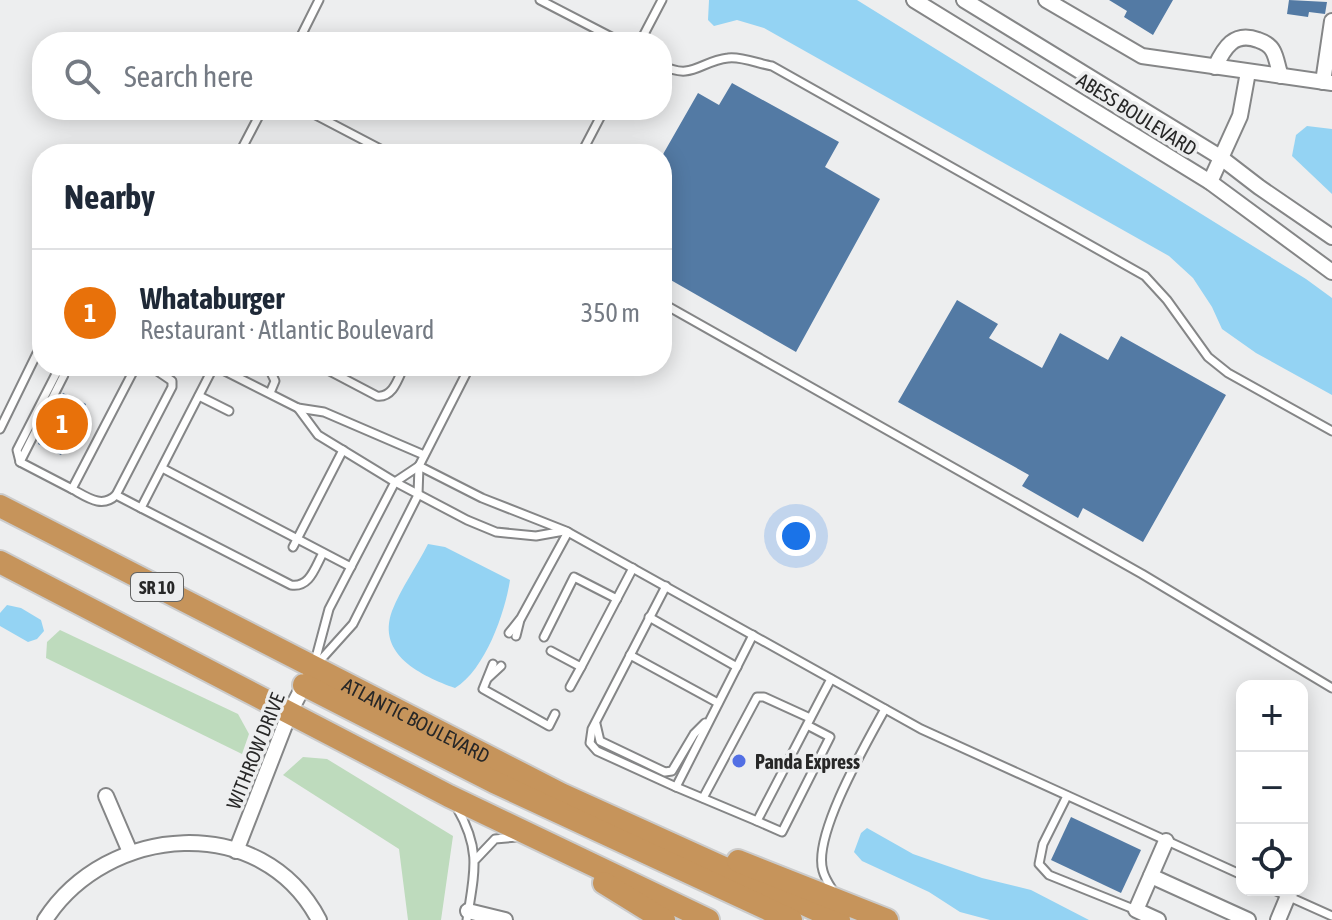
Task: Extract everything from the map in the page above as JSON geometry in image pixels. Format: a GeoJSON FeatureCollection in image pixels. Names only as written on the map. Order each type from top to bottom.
{"type":"FeatureCollection","features":[{"type":"Feature","properties":{"kind":"highway","name":"ATLANTIC BOULEVARD"},"geometry":{"type":"LineString","coordinates":[[0,506],[309,677],[741,878],[839,910],[887,920]]}},
{"type":"Feature","properties":{"kind":"highway","name":"SR 10"},"geometry":{"type":"LineString","coordinates":[[0,562],[449,796],[708,920]]}},
{"type":"Feature","properties":{"kind":"highway"},"geometry":{"type":"LineString","coordinates":[[309,677],[507,788],[791,920]]}},
{"type":"Feature","properties":{"kind":"highway"},"geometry":{"type":"LineString","coordinates":[[536,839],[664,920]]}},
{"type":"Feature","properties":{"kind":"street","name":"ABESS BOULEVARD"},"geometry":{"type":"LineString","coordinates":[[914,0],[1210,182],[1332,272]]}},
{"type":"Feature","properties":{"kind":"street","name":"ABESS BOULEVARD"},"geometry":{"type":"LineString","coordinates":[[964,0],[1220,157],[1332,237]]}},
{"type":"Feature","properties":{"kind":"street"},"geometry":{"type":"LineString","coordinates":[[1046,0],[1142,56],[1327,82],[1332,21]]}},
{"type":"Feature","properties":{"kind":"street"},"geometry":{"type":"LineString","coordinates":[[1215,67],[1225,46],[1237,38],[1251,37],[1273,50],[1281,76]]}},
{"type":"Feature","properties":{"kind":"street"},"geometry":{"type":"LineString","coordinates":[[1210,182],[1240,116],[1248,72]]}},
{"type":"Feature","properties":{"kind":"street","name":"WITHROW DRIVE"},"geometry":{"type":"LineString","coordinates":[[236,851],[290,712],[309,677]]}},
{"type":"Feature","properties":{"kind":"street"},"geometry":{"type":"LineString","coordinates":[[106,796],[130,852]]}},
{"type":"Feature","properties":{"kind":"street"},"geometry":{"type":"LineString","coordinates":[[1158,920],[1136,910],[1166,841]]}},
{"type":"Feature","properties":{"kind":"street"},"geometry":{"type":"LineString","coordinates":[[45,920],[60,899],[92,871],[130,852],[166,843],[191,842],[236,851],[258,861],[288,880],[319,920]]}},
{"type":"Feature","properties":{"kind":"street"},"geometry":{"type":"LineString","coordinates":[[1151,876],[1248,920]]}},
{"type":"Feature","properties":{"kind":"street"},"geometry":{"type":"LineString","coordinates":[[1278,920],[1281,896]]}},
{"type":"Feature","properties":{"kind":"street"},"geometry":{"type":"LineString","coordinates":[[468,916],[505,920]]}},
{"type":"Feature","properties":{"kind":"lane"},"geometry":{"type":"LineString","coordinates":[[303,32],[319,0]]}},
{"type":"Feature","properties":{"kind":"lane"},"geometry":{"type":"LineString","coordinates":[[540,0],[602,32]]}},
{"type":"Feature","properties":{"kind":"lane"},"geometry":{"type":"LineString","coordinates":[[645,32],[662,0]]}},
{"type":"Feature","properties":{"kind":"lane"},"geometry":{"type":"LineString","coordinates":[[672,70],[689,72],[729,57],[772,66],[1145,276],[1167,300],[1208,357],[1228,373],[1332,431]]}},
{"type":"Feature","properties":{"kind":"lane"},"geometry":{"type":"LineString","coordinates":[[244,144],[257,120]]}},
{"type":"Feature","properties":{"kind":"lane"},"geometry":{"type":"LineString","coordinates":[[325,120],[371,144]]}},
{"type":"Feature","properties":{"kind":"lane"},"geometry":{"type":"LineString","coordinates":[[586,144],[599,120]]}},
{"type":"Feature","properties":{"kind":"lane"},"geometry":{"type":"LineString","coordinates":[[672,309],[1142,574],[1332,688]]}},
{"type":"Feature","properties":{"kind":"lane"},"geometry":{"type":"LineString","coordinates":[[0,429],[32,363]]}},
{"type":"Feature","properties":{"kind":"lane"},"geometry":{"type":"LineString","coordinates":[[55,376],[17,450],[20,462],[100,503],[109,502],[116,495],[172,387],[168,376]]}},
{"type":"Feature","properties":{"kind":"lane"},"geometry":{"type":"LineString","coordinates":[[20,462],[63,376]]}},
{"type":"Feature","properties":{"kind":"lane"},"geometry":{"type":"LineString","coordinates":[[72,489],[131,376]]}},
{"type":"Feature","properties":{"kind":"lane"},"geometry":{"type":"LineString","coordinates":[[141,508],[210,376]]}},
{"type":"Feature","properties":{"kind":"lane"},"geometry":{"type":"LineString","coordinates":[[235,376],[298,408],[324,412],[424,455]]}},
{"type":"Feature","properties":{"kind":"lane"},"geometry":{"type":"LineString","coordinates":[[270,393],[275,381],[273,376]]}},
{"type":"Feature","properties":{"kind":"lane"},"geometry":{"type":"LineString","coordinates":[[339,376],[384,397],[390,394],[399,376]]}},
{"type":"Feature","properties":{"kind":"lane"},"geometry":{"type":"LineString","coordinates":[[309,677],[353,624],[418,495],[419,466],[465,376]]}},
{"type":"Feature","properties":{"kind":"lane"},"geometry":{"type":"LineString","coordinates":[[199,396],[229,411]]}},
{"type":"Feature","properties":{"kind":"lane"},"geometry":{"type":"LineString","coordinates":[[298,408],[318,435],[418,495],[496,532],[536,536],[567,531]]}},
{"type":"Feature","properties":{"kind":"lane"},"geometry":{"type":"LineString","coordinates":[[295,543],[343,450]]}},
{"type":"Feature","properties":{"kind":"lane"},"geometry":{"type":"LineString","coordinates":[[309,677],[329,609],[395,482],[419,466]]}},
{"type":"Feature","properties":{"kind":"lane"},"geometry":{"type":"LineString","coordinates":[[419,466],[482,498],[567,531],[921,729],[1236,872]]}},
{"type":"Feature","properties":{"kind":"lane"},"geometry":{"type":"LineString","coordinates":[[162,468],[202,490],[216,502],[234,506],[265,523],[279,535],[351,567]]}},
{"type":"Feature","properties":{"kind":"lane"},"geometry":{"type":"LineString","coordinates":[[183,491],[188,482]]}},
{"type":"Feature","properties":{"kind":"lane"},"geometry":{"type":"LineString","coordinates":[[198,498],[202,490]]}},
{"type":"Feature","properties":{"kind":"lane"},"geometry":{"type":"LineString","coordinates":[[116,495],[184,525],[213,545],[263,566],[291,585],[299,587],[306,583],[323,553]]}},
{"type":"Feature","properties":{"kind":"lane"},"geometry":{"type":"LineString","coordinates":[[229,514],[234,506]]}},
{"type":"Feature","properties":{"kind":"lane"},"geometry":{"type":"LineString","coordinates":[[246,523],[251,515]]}},
{"type":"Feature","properties":{"kind":"lane"},"geometry":{"type":"LineString","coordinates":[[261,531],[265,523]]}},
{"type":"Feature","properties":{"kind":"lane"},"geometry":{"type":"LineString","coordinates":[[512,634],[567,531]]}},
{"type":"Feature","properties":{"kind":"lane"},"geometry":{"type":"LineString","coordinates":[[213,545],[218,537]]}},
{"type":"Feature","properties":{"kind":"lane"},"geometry":{"type":"LineString","coordinates":[[570,687],[633,568]]}},
{"type":"Feature","properties":{"kind":"lane"},"geometry":{"type":"LineString","coordinates":[[544,637],[574,577],[617,599]]}},
{"type":"Feature","properties":{"kind":"lane"},"geometry":{"type":"LineString","coordinates":[[666,586],[595,722],[590,737],[592,748],[676,787],[782,832],[830,737],[809,721],[764,697],[757,697],[703,798]]}},
{"type":"Feature","properties":{"kind":"lane"},"geometry":{"type":"LineString","coordinates":[[649,617],[737,667]]}},
{"type":"Feature","properties":{"kind":"lane"},"geometry":{"type":"LineString","coordinates":[[676,787],[753,635]]}},
{"type":"Feature","properties":{"kind":"lane"},"geometry":{"type":"LineString","coordinates":[[551,651],[581,667]]}},
{"type":"Feature","properties":{"kind":"lane"},"geometry":{"type":"LineString","coordinates":[[630,655],[718,703]]}},
{"type":"Feature","properties":{"kind":"lane"},"geometry":{"type":"LineString","coordinates":[[497,665],[483,689],[549,726],[555,714]]}},
{"type":"Feature","properties":{"kind":"lane"},"geometry":{"type":"LineString","coordinates":[[757,821],[831,679]]}},
{"type":"Feature","properties":{"kind":"lane"},"geometry":{"type":"LineString","coordinates":[[839,910],[823,871],[824,842],[833,814],[885,709]]}},
{"type":"Feature","properties":{"kind":"lane"},"geometry":{"type":"LineString","coordinates":[[595,722],[600,741],[665,772],[672,771],[694,734],[711,718]]}},
{"type":"Feature","properties":{"kind":"lane"},"geometry":{"type":"LineString","coordinates":[[449,796],[470,829],[476,859],[468,916]]}},
{"type":"Feature","properties":{"kind":"lane"},"geometry":{"type":"LineString","coordinates":[[1067,796],[1043,844],[1039,864],[1049,875],[1136,910]]}},
{"type":"Feature","properties":{"kind":"lane"},"geometry":{"type":"LineString","coordinates":[[476,859],[495,839],[510,836],[536,839]]}},
{"type":"Feature","properties":{"kind":"lane"},"geometry":{"type":"LineString","coordinates":[[1288,896],[1332,916]]}},
{"type":"Feature","properties":{"kind":"green space"},"geometry":{"type":"Polygon","coordinates":[[[60,630],[238,714],[249,734],[242,754],[46,658],[47,642],[60,630]]]}},
{"type":"Feature","properties":{"kind":"green space"},"geometry":{"type":"Polygon","coordinates":[[[303,757],[327,759],[453,836],[441,920],[408,920],[399,849],[283,775],[303,757]]]}},
{"type":"Feature","properties":{"kind":"water"},"geometry":{"type":"Polygon","coordinates":[[[709,0],[857,0],[1306,279],[1332,298],[1332,395],[1256,353],[1222,329],[1193,278],[1169,256],[764,28],[737,20],[714,26],[708,20],[709,0]]]}},
{"type":"Feature","properties":{"kind":"water"},"geometry":{"type":"Polygon","coordinates":[[[1307,126],[1332,129],[1332,194],[1292,156],[1296,135],[1307,126]]]}},
{"type":"Feature","properties":{"kind":"water"},"geometry":{"type":"Polygon","coordinates":[[[428,544],[445,547],[510,580],[492,640],[476,668],[455,688],[405,662],[390,640],[392,611],[428,544]]]}},
{"type":"Feature","properties":{"kind":"water"},"geometry":{"type":"Polygon","coordinates":[[[7,605],[21,608],[41,620],[44,631],[37,639],[28,642],[0,626],[0,613],[7,605]]]}},
{"type":"Feature","properties":{"kind":"water"},"geometry":{"type":"Polygon","coordinates":[[[867,828],[913,854],[982,878],[1031,890],[1089,920],[990,920],[960,912],[929,892],[862,861],[854,852],[861,833],[867,828]]]}},
{"type":"Feature","properties":{"kind":"building"},"geometry":{"type":"Polygon","coordinates":[[[1109,0],[1173,0],[1153,35],[1124,17],[1127,11],[1109,0]]]}},
{"type":"Feature","properties":{"kind":"building"},"geometry":{"type":"Polygon","coordinates":[[[1289,0],[1327,2],[1325,14],[1309,12],[1308,17],[1287,14],[1289,0]]]}},
{"type":"Feature","properties":{"kind":"building"},"geometry":{"type":"Polygon","coordinates":[[[732,83],[839,142],[825,167],[880,199],[796,352],[672,281],[672,144],[669,144],[698,93],[719,105],[732,83]]]}},
{"type":"Feature","properties":{"kind":"building"},"geometry":{"type":"Polygon","coordinates":[[[957,300],[998,324],[989,338],[1042,368],[1060,333],[1108,360],[1121,336],[1226,395],[1143,542],[1083,508],[1078,518],[1022,486],[1029,475],[898,402],[957,300]]]}},
{"type":"Feature","properties":{"kind":"building"},"geometry":{"type":"Polygon","coordinates":[[[63,393],[86,404],[61,455],[38,444],[63,393]]]}},
{"type":"Feature","properties":{"kind":"building"},"geometry":{"type":"Polygon","coordinates":[[[1071,817],[1141,850],[1121,893],[1051,860],[1071,817]]]}},
{"type":"Feature","properties":{"kind":"place","name":"Whataburger"},"geometry":{"type":"Point","coordinates":[62,424]}},
{"type":"Feature","properties":{"kind":"place","name":"Panda Express"},"geometry":{"type":"Point","coordinates":[739,761]}}]}
